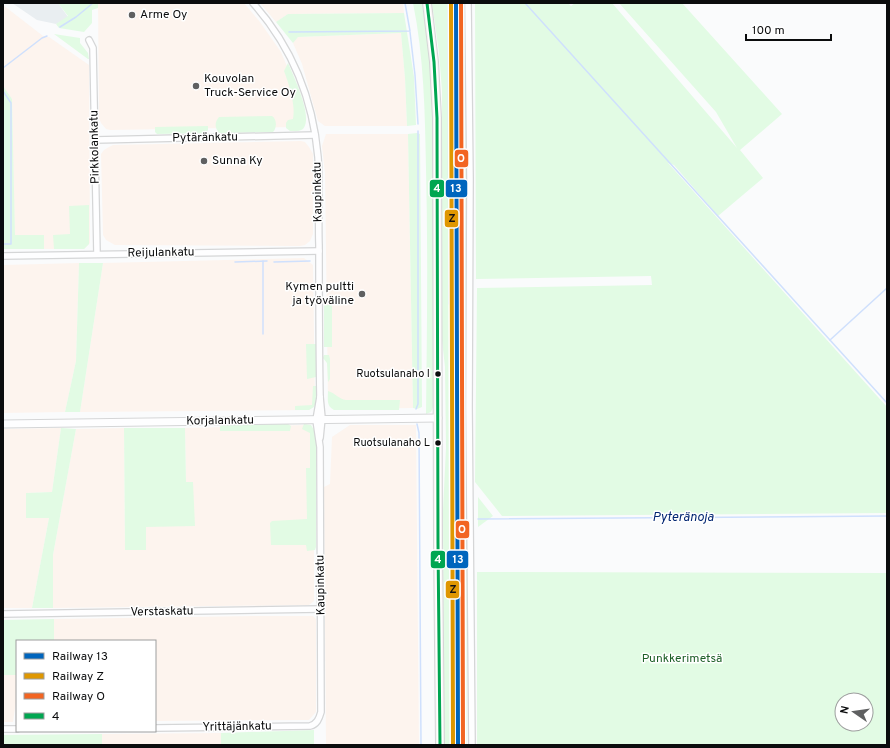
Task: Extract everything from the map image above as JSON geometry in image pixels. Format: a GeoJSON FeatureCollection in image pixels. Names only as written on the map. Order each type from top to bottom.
{"type":"FeatureCollection","features":[{"type":"Feature","properties":{"kind":"main road"},"geometry":{"type":"LineString","coordinates":[[427,3],[434,55],[437,118],[440,745]]}},
{"type":"Feature","properties":{"kind":"street","name":"Kaupinkatu"},"geometry":{"type":"LineString","coordinates":[[253,3],[275,30],[286,48],[298,73],[310,109],[318,162],[321,712],[317,721]]}},
{"type":"Feature","properties":{"kind":"street"},"geometry":{"type":"LineString","coordinates":[[468,3],[470,179],[469,414],[472,745]]}},
{"type":"Feature","properties":{"kind":"street","name":"Pirkkolankatu"},"geometry":{"type":"LineString","coordinates":[[89,40],[93,48],[97,254]]}},
{"type":"Feature","properties":{"kind":"street","name":"Pytäränkatu"},"geometry":{"type":"LineString","coordinates":[[95,140],[315,135]]}},
{"type":"Feature","properties":{"kind":"street","name":"Reijulankatu"},"geometry":{"type":"LineString","coordinates":[[3,256],[319,251]]}},
{"type":"Feature","properties":{"kind":"street","name":"Korjalankatu"},"geometry":{"type":"LineString","coordinates":[[3,424],[438,418]]}},
{"type":"Feature","properties":{"kind":"street","name":"Verstaskatu"},"geometry":{"type":"LineString","coordinates":[[3,614],[321,609]]}},
{"type":"Feature","properties":{"kind":"street","name":"Yrittäjänkatu"},"geometry":{"type":"LineString","coordinates":[[156,728],[310,726],[317,721]]}},
{"type":"Feature","properties":{"kind":"street"},"geometry":{"type":"LineString","coordinates":[[3,729],[16,729]]}},
{"type":"Feature","properties":{"kind":"shaded area"},"geometry":{"type":"Polygon","coordinates":[[[12,3],[58,3],[68,17],[56,24],[37,20],[12,3]]]}},
{"type":"Feature","properties":{"kind":"shaded area"},"geometry":{"type":"Polygon","coordinates":[[[98,3],[244,3],[260,22],[281,52],[303,111],[293,127],[106,129],[99,118],[98,3]]]}},
{"type":"Feature","properties":{"kind":"shaded area"},"geometry":{"type":"Polygon","coordinates":[[[260,3],[403,3],[404,13],[288,14],[276,22],[260,3]]]}},
{"type":"Feature","properties":{"kind":"shaded area"},"geometry":{"type":"Polygon","coordinates":[[[450,3],[458,3],[460,745],[452,745],[450,3]]]}},
{"type":"Feature","properties":{"kind":"shaded area"},"geometry":{"type":"Polygon","coordinates":[[[3,5],[43,36],[49,37],[89,65],[90,243],[84,249],[15,249],[12,99],[3,86],[3,5]]]}},
{"type":"Feature","properties":{"kind":"shaded area"},"geometry":{"type":"Polygon","coordinates":[[[401,33],[407,126],[325,126],[318,121],[302,64],[293,43],[298,37],[401,33]]]}},
{"type":"Feature","properties":{"kind":"shaded area"},"geometry":{"type":"Polygon","coordinates":[[[326,134],[408,134],[413,408],[336,409],[328,401],[325,173],[322,146],[326,134]]]}},
{"type":"Feature","properties":{"kind":"shaded area"},"geometry":{"type":"Polygon","coordinates":[[[305,142],[313,154],[313,234],[310,241],[305,245],[115,245],[106,240],[103,235],[101,154],[104,150],[113,145],[305,142]]]}},
{"type":"Feature","properties":{"kind":"shaded area"},"geometry":{"type":"Polygon","coordinates":[[[304,258],[313,265],[315,404],[309,410],[80,412],[103,263],[304,258]]]}},
{"type":"Feature","properties":{"kind":"shaded area"},"geometry":{"type":"Polygon","coordinates":[[[79,263],[76,361],[65,412],[3,413],[3,265],[79,263]]]}},
{"type":"Feature","properties":{"kind":"shaded area"},"geometry":{"type":"Polygon","coordinates":[[[308,425],[314,431],[314,601],[309,605],[53,608],[53,555],[76,429],[124,428],[125,550],[146,550],[146,527],[193,483],[186,483],[185,428],[308,425]]]}},
{"type":"Feature","properties":{"kind":"shaded area"},"geometry":{"type":"Polygon","coordinates":[[[350,425],[416,425],[419,745],[326,745],[324,487],[330,484],[332,437],[350,425]]]}},
{"type":"Feature","properties":{"kind":"shaded area"},"geometry":{"type":"Polygon","coordinates":[[[61,428],[52,492],[26,493],[49,518],[32,608],[3,608],[3,429],[61,428]]]}},
{"type":"Feature","properties":{"kind":"shaded area"},"geometry":{"type":"Polygon","coordinates":[[[313,616],[316,619],[316,712],[309,720],[156,721],[156,640],[54,640],[54,619],[313,616]]]}},
{"type":"Feature","properties":{"kind":"shaded area"},"geometry":{"type":"Polygon","coordinates":[[[3,675],[16,675],[16,702],[13,722],[3,722],[3,675]]]}},
{"type":"Feature","properties":{"kind":"shaded area"},"geometry":{"type":"Polygon","coordinates":[[[221,733],[221,745],[102,745],[102,734],[221,733]]]}},
{"type":"Feature","properties":{"kind":"green space"},"geometry":{"type":"Polygon","coordinates":[[[58,3],[98,3],[98,8],[92,10],[92,23],[84,32],[59,28],[56,24],[68,16],[58,3]]]}},
{"type":"Feature","properties":{"kind":"green space"},"geometry":{"type":"Polygon","coordinates":[[[413,3],[422,3],[428,42],[432,92],[434,405],[431,412],[426,414],[427,199],[425,127],[422,64],[413,3]]]}},
{"type":"Feature","properties":{"kind":"green space"},"geometry":{"type":"Polygon","coordinates":[[[432,3],[450,3],[452,745],[444,745],[443,510],[446,448],[445,367],[442,340],[442,91],[439,53],[432,3]]]}},
{"type":"Feature","properties":{"kind":"green space"},"geometry":{"type":"Polygon","coordinates":[[[458,3],[465,3],[467,745],[460,745],[458,3]]]}},
{"type":"Feature","properties":{"kind":"green space"},"geometry":{"type":"Polygon","coordinates":[[[475,3],[568,3],[571,6],[575,3],[612,3],[737,148],[716,112],[619,3],[682,3],[782,114],[740,150],[763,178],[718,216],[674,165],[668,163],[887,407],[887,513],[502,516],[475,482],[477,288],[652,285],[651,276],[476,279],[475,3]]]}},
{"type":"Feature","properties":{"kind":"green space"},"geometry":{"type":"Polygon","coordinates":[[[404,13],[414,77],[416,125],[407,126],[401,33],[298,37],[293,43],[276,22],[288,14],[404,13]]]}},
{"type":"Feature","properties":{"kind":"green space"},"geometry":{"type":"Polygon","coordinates":[[[54,34],[80,38],[80,43],[88,53],[89,59],[88,59],[54,34]]]}},
{"type":"Feature","properties":{"kind":"green space"},"geometry":{"type":"Polygon","coordinates":[[[288,63],[302,96],[306,116],[306,123],[303,129],[298,131],[290,131],[286,128],[286,123],[288,120],[293,119],[294,114],[292,95],[284,71],[288,63]]]}},
{"type":"Feature","properties":{"kind":"green space"},"geometry":{"type":"Polygon","coordinates":[[[3,86],[12,99],[15,235],[44,235],[44,249],[3,249],[3,86]]]}},
{"type":"Feature","properties":{"kind":"green space"},"geometry":{"type":"Polygon","coordinates":[[[272,116],[275,119],[276,124],[273,132],[219,133],[216,127],[216,121],[219,117],[272,116]]]}},
{"type":"Feature","properties":{"kind":"green space"},"geometry":{"type":"Polygon","coordinates":[[[208,126],[206,133],[157,134],[155,132],[155,127],[208,126]]]}},
{"type":"Feature","properties":{"kind":"green space"},"geometry":{"type":"Polygon","coordinates":[[[408,134],[420,134],[422,407],[417,409],[413,408],[408,134]]]}},
{"type":"Feature","properties":{"kind":"green space"},"geometry":{"type":"Polygon","coordinates":[[[89,205],[89,244],[84,249],[54,249],[53,235],[70,234],[69,206],[89,205]]]}},
{"type":"Feature","properties":{"kind":"green space"},"geometry":{"type":"Polygon","coordinates":[[[79,263],[103,263],[80,412],[65,412],[76,361],[79,263]]]}},
{"type":"Feature","properties":{"kind":"green space"},"geometry":{"type":"Polygon","coordinates":[[[324,305],[332,305],[332,347],[324,347],[324,305]]]}},
{"type":"Feature","properties":{"kind":"green space"},"geometry":{"type":"Polygon","coordinates":[[[306,344],[316,344],[316,377],[307,379],[306,344]]]}},
{"type":"Feature","properties":{"kind":"green space"},"geometry":{"type":"Polygon","coordinates":[[[324,355],[329,355],[330,359],[330,379],[328,382],[327,363],[323,358],[324,355]]]}},
{"type":"Feature","properties":{"kind":"green space"},"geometry":{"type":"Polygon","coordinates":[[[313,386],[316,386],[317,400],[314,407],[309,410],[295,410],[295,406],[312,405],[313,386]]]}},
{"type":"Feature","properties":{"kind":"green space"},"geometry":{"type":"Polygon","coordinates":[[[328,391],[346,400],[400,400],[399,410],[334,410],[329,404],[328,391]]]}},
{"type":"Feature","properties":{"kind":"green space"},"geometry":{"type":"Polygon","coordinates":[[[288,424],[291,426],[290,431],[220,431],[220,426],[223,425],[288,424]]]}},
{"type":"Feature","properties":{"kind":"green space"},"geometry":{"type":"Polygon","coordinates":[[[304,424],[311,425],[316,433],[316,547],[315,550],[307,551],[306,545],[271,545],[270,523],[272,521],[307,519],[306,468],[310,468],[310,433],[302,429],[304,424]]]}},
{"type":"Feature","properties":{"kind":"green space"},"geometry":{"type":"Polygon","coordinates":[[[61,428],[76,429],[53,555],[53,608],[32,608],[49,518],[26,518],[26,493],[52,492],[61,428]]]}},
{"type":"Feature","properties":{"kind":"green space"},"geometry":{"type":"Polygon","coordinates":[[[124,428],[185,428],[186,482],[193,482],[195,526],[146,527],[146,550],[125,550],[124,428]]]}},
{"type":"Feature","properties":{"kind":"green space"},"geometry":{"type":"Polygon","coordinates":[[[478,497],[493,516],[478,527],[478,497]]]}},
{"type":"Feature","properties":{"kind":"green space","name":"Punkkerimetsä"},"geometry":{"type":"Polygon","coordinates":[[[477,572],[887,573],[887,745],[477,745],[477,572]]]}},
{"type":"Feature","properties":{"kind":"green space"},"geometry":{"type":"Polygon","coordinates":[[[54,619],[54,640],[16,640],[16,675],[3,675],[3,620],[54,619]]]}},
{"type":"Feature","properties":{"kind":"green space"},"geometry":{"type":"Polygon","coordinates":[[[314,730],[314,745],[221,745],[221,733],[314,730]]]}},
{"type":"Feature","properties":{"kind":"green space"},"geometry":{"type":"Polygon","coordinates":[[[102,734],[102,745],[3,745],[3,735],[102,734]]]}},
{"type":"Feature","properties":{"kind":"waterway"},"geometry":{"type":"LineString","coordinates":[[60,27],[76,17],[93,3]]}},
{"type":"Feature","properties":{"kind":"waterway"},"geometry":{"type":"LineString","coordinates":[[289,32],[410,31],[405,3]]}},
{"type":"Feature","properties":{"kind":"waterway"},"geometry":{"type":"LineString","coordinates":[[448,3],[449,304]]}},
{"type":"Feature","properties":{"kind":"waterway"},"geometry":{"type":"LineString","coordinates":[[525,3],[887,403]]}},
{"type":"Feature","properties":{"kind":"waterway"},"geometry":{"type":"LineString","coordinates":[[410,32],[415,75],[418,124]]}},
{"type":"Feature","properties":{"kind":"waterway"},"geometry":{"type":"LineString","coordinates":[[3,68],[42,38],[47,36]]}},
{"type":"Feature","properties":{"kind":"waterway"},"geometry":{"type":"LineString","coordinates":[[3,91],[11,103],[11,244],[3,244]]}},
{"type":"Feature","properties":{"kind":"waterway"},"geometry":{"type":"LineString","coordinates":[[416,409],[418,404],[418,131]]}},
{"type":"Feature","properties":{"kind":"waterway"},"geometry":{"type":"LineString","coordinates":[[263,261],[263,334]]}},
{"type":"Feature","properties":{"kind":"waterway"},"geometry":{"type":"LineString","coordinates":[[235,262],[267,261]]}},
{"type":"Feature","properties":{"kind":"waterway"},"geometry":{"type":"LineString","coordinates":[[274,262],[310,261]]}},
{"type":"Feature","properties":{"kind":"waterway"},"geometry":{"type":"LineString","coordinates":[[830,340],[887,288]]}},
{"type":"Feature","properties":{"kind":"waterway"},"geometry":{"type":"LineString","coordinates":[[417,424],[419,433],[421,745]]}},
{"type":"Feature","properties":{"kind":"waterway","name":"Pyteränoja"},"geometry":{"type":"LineString","coordinates":[[478,519],[887,516]]}},
{"type":"Feature","properties":{"kind":"rail line","name":"Z"},"geometry":{"type":"LineString","coordinates":[[451,3],[453,745]]}},
{"type":"Feature","properties":{"kind":"rail line","name":"13"},"geometry":{"type":"LineString","coordinates":[[456,3],[458,745]]}},
{"type":"Feature","properties":{"kind":"rail line","name":"O"},"geometry":{"type":"LineString","coordinates":[[461,3],[463,745]]}},
{"type":"Feature","properties":{"kind":"transit line","name":"4"},"geometry":{"type":"LineString","coordinates":[[427,3],[434,62],[437,118],[440,745]]}},
{"type":"Feature","properties":{"kind":"place","name":"Arme Oy"},"geometry":{"type":"Point","coordinates":[132,15]}},
{"type":"Feature","properties":{"kind":"place","name":"Kouvolan Truck-Service Oy"},"geometry":{"type":"Point","coordinates":[196,86]}},
{"type":"Feature","properties":{"kind":"place","name":"Sunna Ky"},"geometry":{"type":"Point","coordinates":[204,161]}},
{"type":"Feature","properties":{"kind":"place","name":"Kymen pultti ja työväline"},"geometry":{"type":"Point","coordinates":[362,294]}},
{"type":"Feature","properties":{"kind":"place","name":"Ruotsulanaho I"},"geometry":{"type":"Point","coordinates":[438,374]}},
{"type":"Feature","properties":{"kind":"place","name":"Ruotsulanaho L"},"geometry":{"type":"Point","coordinates":[438,443]}}]}
